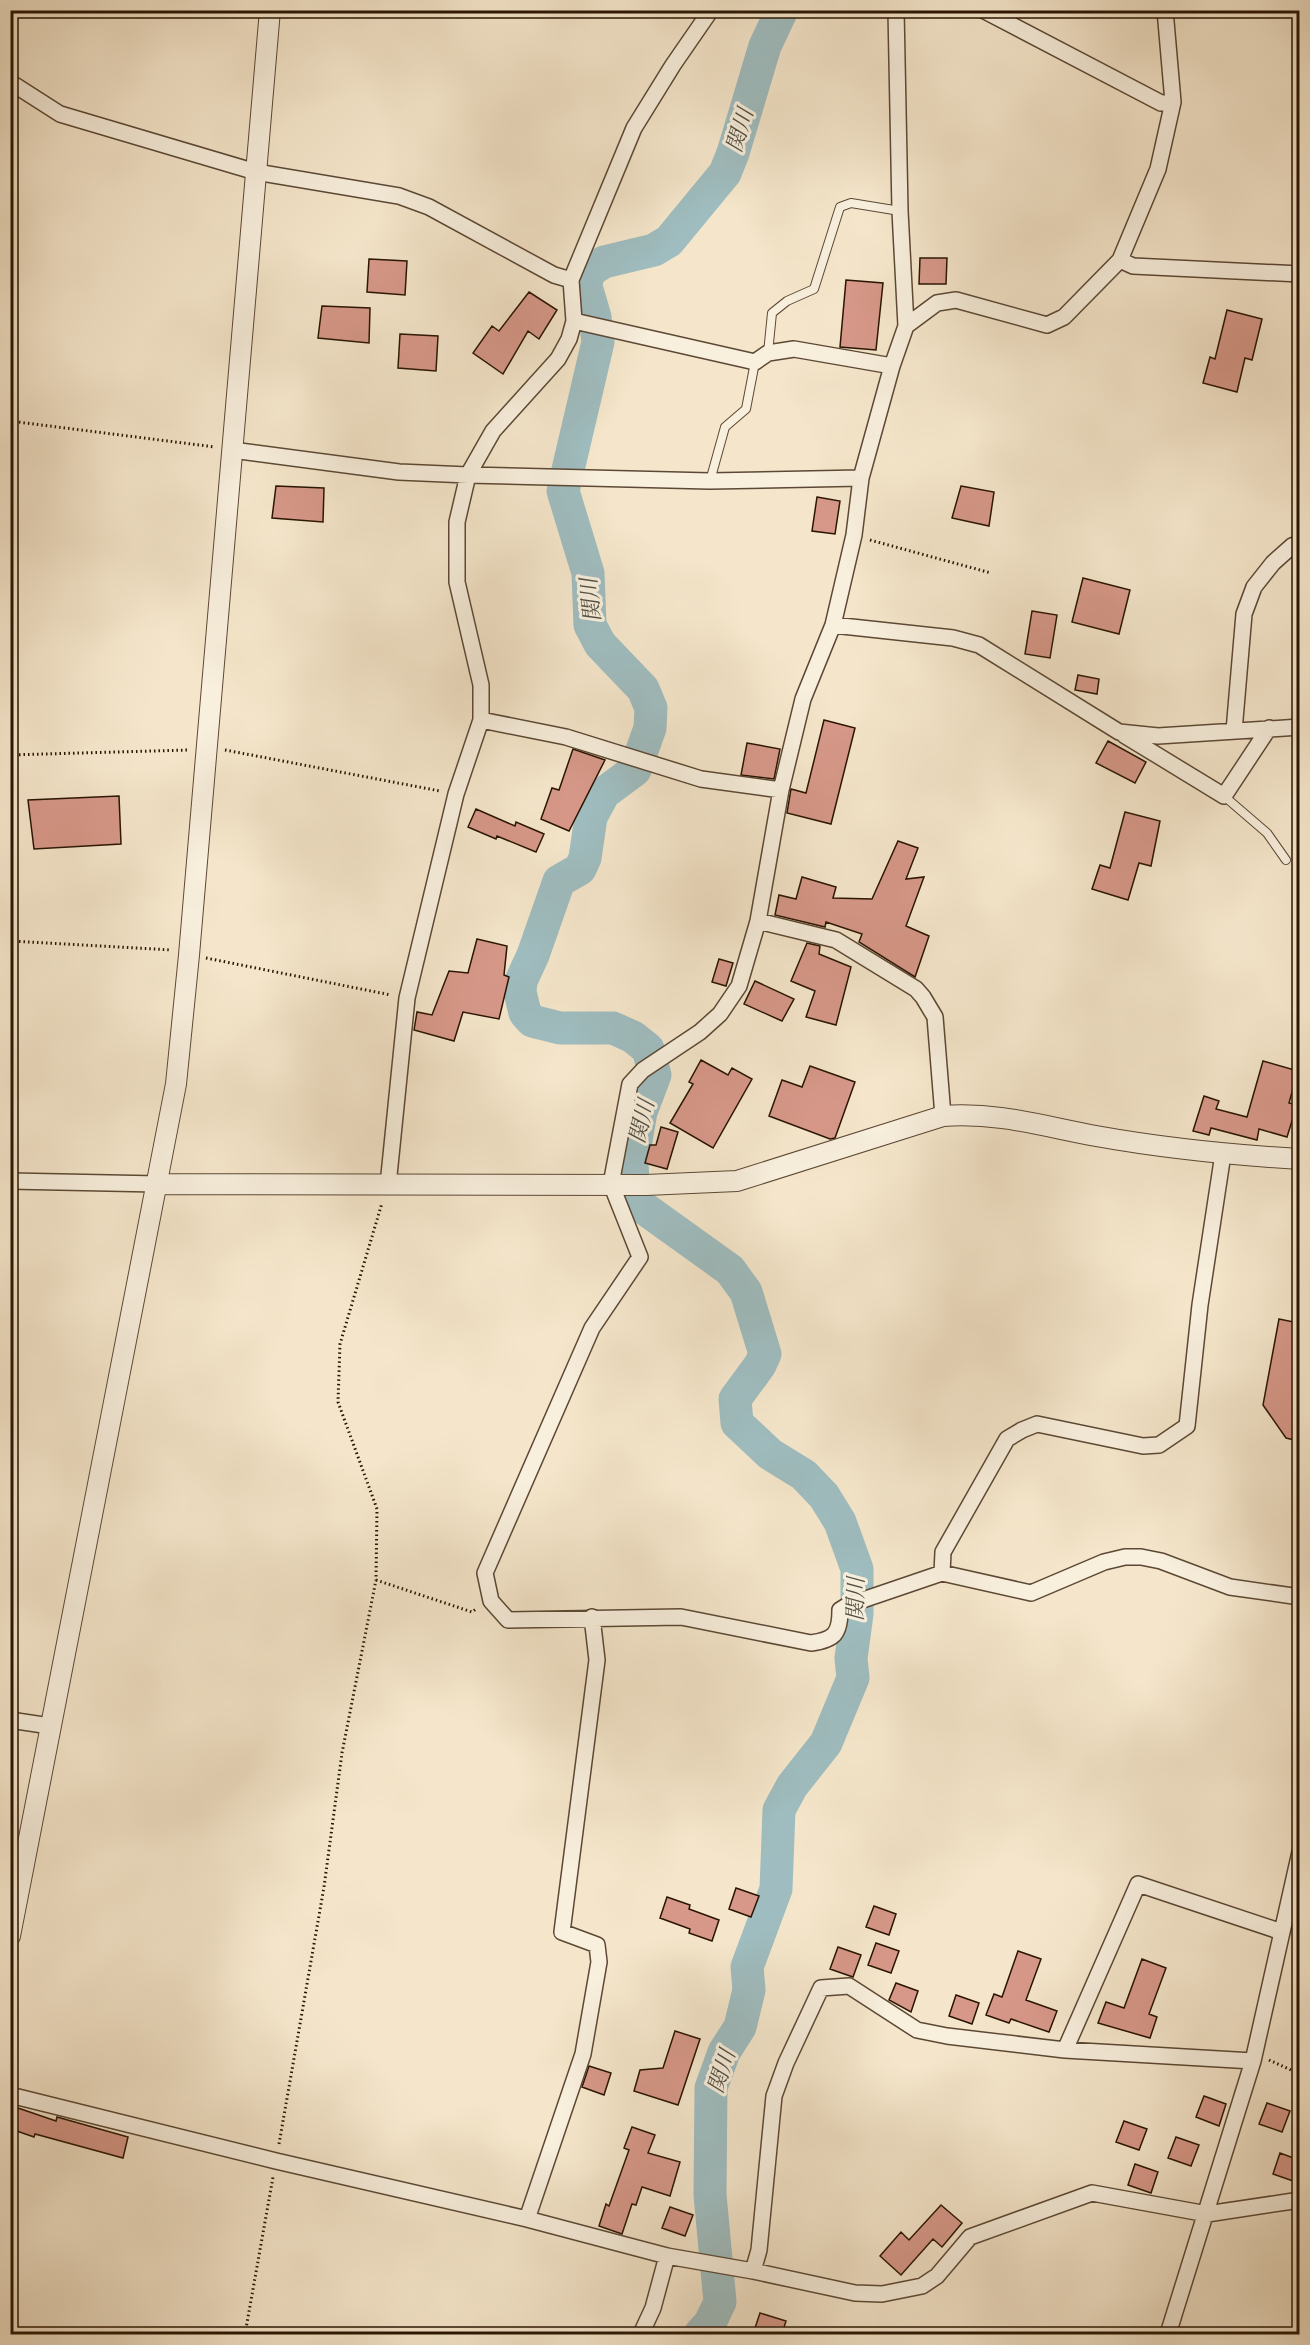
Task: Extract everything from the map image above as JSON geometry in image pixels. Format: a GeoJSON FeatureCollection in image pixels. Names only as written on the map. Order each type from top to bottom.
{"type":"FeatureCollection","features":[{"type":"Feature","properties":{"kind":"street"},"geometry":{"type":"LineString","coordinates":[[10,1936],[176,1084],[270,10]]}},
{"type":"Feature","properties":{"kind":"street"},"geometry":{"type":"LineString","coordinates":[[388,1185],[407,998],[456,794],[481,720],[482,685],[457,582],[456,522],[468,476],[493,431],[558,359],[569,339],[573,321],[571,280],[633,128],[711,10]]}},
{"type":"Feature","properties":{"kind":"street"},"geometry":{"type":"LineString","coordinates":[[896,10],[900,211],[906,326],[892,366],[861,478],[854,535],[833,625],[802,699],[781,790],[758,921],[739,986],[720,1014],[700,1032],[643,1070],[630,1084],[617,1184],[640,1257],[592,1328],[485,1573],[491,1601],[508,1620],[681,1617],[811,1642],[825,1641],[836,1634],[840,1623],[840,1611],[848,1605],[942,1573],[1031,1593],[1104,1562],[1125,1557],[1141,1557],[1161,1561],[1230,1587],[1299,1598]]}},
{"type":"Feature","properties":{"kind":"street"},"geometry":{"type":"LineString","coordinates":[[983,10],[1161,103],[1173,102]]}},
{"type":"Feature","properties":{"kind":"street"},"geometry":{"type":"LineString","coordinates":[[906,326],[936,303],[956,300],[1047,325],[1064,317],[1120,260],[1158,169],[1173,102],[1165,10]]}},
{"type":"Feature","properties":{"kind":"street"},"geometry":{"type":"LineString","coordinates":[[10,82],[60,114],[256,172],[399,196],[429,207],[554,275],[571,280]]}},
{"type":"Feature","properties":{"kind":"street"},"geometry":{"type":"LineString","coordinates":[[1120,260],[1133,266],[1299,274]]}},
{"type":"Feature","properties":{"kind":"street"},"geometry":{"type":"LineString","coordinates":[[573,321],[755,362],[768,352],[794,349],[892,366]]}},
{"type":"Feature","properties":{"kind":"street"},"geometry":{"type":"LineString","coordinates":[[232,450],[399,472],[468,476],[710,481],[861,478]]}},
{"type":"Feature","properties":{"kind":"street"},"geometry":{"type":"LineString","coordinates":[[1234,731],[1244,614],[1254,587],[1274,563],[1292,546],[1299,543]]}},
{"type":"Feature","properties":{"kind":"street"},"geometry":{"type":"LineString","coordinates":[[833,625],[953,638],[979,645],[1224,796],[1269,728]]}},
{"type":"Feature","properties":{"kind":"street"},"geometry":{"type":"LineString","coordinates":[[481,720],[566,737],[701,779],[781,790]]}},
{"type":"Feature","properties":{"kind":"street"},"geometry":{"type":"LineString","coordinates":[[1119,732],[1158,736],[1299,728]]}},
{"type":"Feature","properties":{"kind":"street"},"geometry":{"type":"LineString","coordinates":[[758,921],[836,940],[916,989],[935,1017],[943,1116]]}},
{"type":"Feature","properties":{"kind":"street"},"geometry":{"type":"LineString","coordinates":[[10,1181],[388,1185],[646,1185],[737,1181],[943,1116],[967,1114],[1010,1118],[1096,1136],[1223,1154],[1299,1159]]}},
{"type":"Feature","properties":{"kind":"street"},"geometry":{"type":"LineString","coordinates":[[942,1573],[943,1552],[1007,1439],[1037,1424],[1143,1446],[1159,1445],[1187,1426],[1200,1305],[1223,1154]]}},
{"type":"Feature","properties":{"kind":"street"},"geometry":{"type":"LineString","coordinates":[[527,2219],[583,2054],[599,1962],[597,1946],[562,1932],[597,1660],[592,1617]]}},
{"type":"Feature","properties":{"kind":"street"},"geometry":{"type":"LineString","coordinates":[[10,1720],[50,1726]]}},
{"type":"Feature","properties":{"kind":"street"},"geometry":{"type":"LineString","coordinates":[[1168,2334],[1253,2061],[1299,1852]]}},
{"type":"Feature","properties":{"kind":"street"},"geometry":{"type":"LineString","coordinates":[[1065,2050],[1138,1884],[1282,1932]]}},
{"type":"Feature","properties":{"kind":"street"},"geometry":{"type":"LineString","coordinates":[[753,2271],[759,2250],[774,2096],[786,2063],[821,1988],[849,1986],[917,2030],[947,2036],[1065,2050],[1253,2061]]}},
{"type":"Feature","properties":{"kind":"street"},"geometry":{"type":"LineString","coordinates":[[10,2095],[276,2161],[527,2219],[667,2256],[708,2265],[753,2271],[855,2293],[882,2294],[922,2286],[937,2276],[970,2237],[1092,2193],[1207,2214],[1299,2200]]}},
{"type":"Feature","properties":{"kind":"street"},"geometry":{"type":"LineString","coordinates":[[641,2334],[653,2308],[667,2256]]}},
{"type":"Feature","properties":{"kind":"lane"},"geometry":{"type":"LineString","coordinates":[[768,352],[772,313],[787,301],[814,289],[840,207],[852,202],[900,211]]}},
{"type":"Feature","properties":{"kind":"lane"},"geometry":{"type":"LineString","coordinates":[[710,481],[725,427],[746,408],[755,362]]}},
{"type":"Feature","properties":{"kind":"lane"},"geometry":{"type":"LineString","coordinates":[[1224,796],[1267,833],[1286,860]]}},
{"type":"Feature","properties":{"kind":"path"},"geometry":{"type":"LineString","coordinates":[[10,421],[232,450]]}},
{"type":"Feature","properties":{"kind":"path"},"geometry":{"type":"LineString","coordinates":[[854,535],[991,573]]}},
{"type":"Feature","properties":{"kind":"path"},"geometry":{"type":"LineString","coordinates":[[10,755],[230,751],[456,794]]}},
{"type":"Feature","properties":{"kind":"path"},"geometry":{"type":"LineString","coordinates":[[10,941],[172,950],[407,998]]}},
{"type":"Feature","properties":{"kind":"path"},"geometry":{"type":"LineString","coordinates":[[245,2334],[324,1887],[342,1754],[376,1580],[377,1509],[338,1402],[340,1344],[388,1185]]}},
{"type":"Feature","properties":{"kind":"path"},"geometry":{"type":"LineString","coordinates":[[376,1580],[472,1612],[491,1601]]}},
{"type":"Feature","properties":{"kind":"path"},"geometry":{"type":"LineString","coordinates":[[1253,2061],[1266,2058],[1299,2074]]}},
{"type":"Feature","properties":{"kind":"building"},"geometry":{"type":"Polygon","coordinates":[[[920,258],[947,258],[946,284],[919,284],[920,258]]]}},
{"type":"Feature","properties":{"kind":"building"},"geometry":{"type":"Polygon","coordinates":[[[369,259],[407,261],[405,295],[367,292],[369,259]]]}},
{"type":"Feature","properties":{"kind":"building"},"geometry":{"type":"Polygon","coordinates":[[[846,280],[883,283],[876,350],[840,347],[846,280]]]}},
{"type":"Feature","properties":{"kind":"building"},"geometry":{"type":"Polygon","coordinates":[[[529,292],[557,310],[539,339],[528,331],[503,374],[473,353],[492,326],[499,331],[529,292]]]}},
{"type":"Feature","properties":{"kind":"building"},"geometry":{"type":"Polygon","coordinates":[[[322,306],[370,308],[369,343],[318,338],[322,306]]]}},
{"type":"Feature","properties":{"kind":"building"},"geometry":{"type":"Polygon","coordinates":[[[1227,310],[1262,319],[1252,360],[1245,358],[1237,392],[1203,383],[1210,357],[1215,359],[1227,310]]]}},
{"type":"Feature","properties":{"kind":"building"},"geometry":{"type":"Polygon","coordinates":[[[400,334],[438,336],[436,371],[398,368],[400,334]]]}},
{"type":"Feature","properties":{"kind":"building"},"geometry":{"type":"Polygon","coordinates":[[[276,486],[324,488],[323,522],[272,518],[276,486]]]}},
{"type":"Feature","properties":{"kind":"building"},"geometry":{"type":"Polygon","coordinates":[[[961,486],[994,492],[989,526],[952,518],[961,486]]]}},
{"type":"Feature","properties":{"kind":"building"},"geometry":{"type":"Polygon","coordinates":[[[817,497],[840,501],[835,534],[812,531],[817,497]]]}},
{"type":"Feature","properties":{"kind":"building"},"geometry":{"type":"Polygon","coordinates":[[[1083,578],[1130,590],[1119,634],[1072,622],[1083,578]]]}},
{"type":"Feature","properties":{"kind":"building"},"geometry":{"type":"Polygon","coordinates":[[[1032,611],[1057,615],[1050,658],[1025,654],[1032,611]]]}},
{"type":"Feature","properties":{"kind":"building"},"geometry":{"type":"Polygon","coordinates":[[[1078,675],[1099,679],[1097,694],[1075,690],[1078,675]]]}},
{"type":"Feature","properties":{"kind":"building"},"geometry":{"type":"Polygon","coordinates":[[[824,720],[855,728],[831,824],[787,813],[791,789],[806,793],[824,720]]]}},
{"type":"Feature","properties":{"kind":"building"},"geometry":{"type":"Polygon","coordinates":[[[1108,741],[1146,762],[1135,783],[1096,763],[1108,741]]]}},
{"type":"Feature","properties":{"kind":"building"},"geometry":{"type":"Polygon","coordinates":[[[747,743],[780,749],[774,779],[741,775],[747,743]]]}},
{"type":"Feature","properties":{"kind":"building"},"geometry":{"type":"Polygon","coordinates":[[[573,749],[605,760],[569,831],[541,819],[552,788],[559,790],[573,749]]]}},
{"type":"Feature","properties":{"kind":"building"},"geometry":{"type":"Polygon","coordinates":[[[119,796],[121,844],[34,849],[28,800],[119,796]]]}},
{"type":"Feature","properties":{"kind":"building"},"geometry":{"type":"Polygon","coordinates":[[[476,809],[515,826],[516,822],[544,834],[536,852],[468,827],[476,809]]]}},
{"type":"Feature","properties":{"kind":"building"},"geometry":{"type":"Polygon","coordinates":[[[1125,812],[1160,821],[1151,866],[1139,863],[1128,900],[1092,889],[1100,865],[1110,868],[1125,812]]]}},
{"type":"Feature","properties":{"kind":"building"},"geometry":{"type":"Polygon","coordinates":[[[898,841],[918,848],[906,879],[924,877],[906,926],[929,936],[915,977],[859,942],[862,934],[826,922],[825,927],[775,915],[779,895],[796,899],[802,877],[836,887],[833,898],[872,899],[898,841]]]}},
{"type":"Feature","properties":{"kind":"building"},"geometry":{"type":"Polygon","coordinates":[[[477,939],[507,946],[504,975],[509,977],[499,1019],[463,1012],[454,1041],[414,1030],[417,1012],[432,1015],[449,971],[468,973],[477,939]]]}},
{"type":"Feature","properties":{"kind":"building"},"geometry":{"type":"Polygon","coordinates":[[[807,943],[820,946],[819,954],[851,967],[836,1025],[806,1017],[815,991],[791,981],[807,943]]]}},
{"type":"Feature","properties":{"kind":"building"},"geometry":{"type":"Polygon","coordinates":[[[719,959],[733,963],[726,986],[712,982],[719,959]]]}},
{"type":"Feature","properties":{"kind":"building"},"geometry":{"type":"Polygon","coordinates":[[[755,981],[794,999],[782,1021],[744,1004],[755,981]]]}},
{"type":"Feature","properties":{"kind":"building"},"geometry":{"type":"Polygon","coordinates":[[[701,1060],[728,1075],[732,1068],[752,1079],[713,1148],[670,1123],[693,1084],[689,1082],[701,1060]]]}},
{"type":"Feature","properties":{"kind":"building"},"geometry":{"type":"Polygon","coordinates":[[[1263,1061],[1298,1071],[1289,1103],[1297,1105],[1287,1137],[1259,1129],[1257,1140],[1211,1128],[1209,1135],[1193,1131],[1204,1096],[1219,1101],[1216,1109],[1247,1117],[1263,1061]]]}},
{"type":"Feature","properties":{"kind":"building"},"geometry":{"type":"Polygon","coordinates":[[[810,1066],[855,1082],[835,1138],[830,1139],[769,1116],[782,1080],[802,1087],[810,1066]]]}},
{"type":"Feature","properties":{"kind":"building"},"geometry":{"type":"Polygon","coordinates":[[[661,1127],[678,1132],[667,1169],[645,1163],[650,1145],[656,1145],[661,1127]]]}},
{"type":"Feature","properties":{"kind":"building"},"geometry":{"type":"Polygon","coordinates":[[[1279,1319],[1299,1323],[1299,1441],[1286,1438],[1263,1405],[1279,1319]]]}},
{"type":"Feature","properties":{"kind":"building"},"geometry":{"type":"Polygon","coordinates":[[[736,1888],[759,1896],[751,1917],[729,1909],[736,1888]]]}},
{"type":"Feature","properties":{"kind":"building"},"geometry":{"type":"Polygon","coordinates":[[[667,1897],[690,1905],[689,1909],[719,1920],[712,1941],[689,1933],[690,1929],[660,1918],[667,1897]]]}},
{"type":"Feature","properties":{"kind":"building"},"geometry":{"type":"Polygon","coordinates":[[[874,1906],[896,1914],[889,1935],[866,1927],[874,1906]]]}},
{"type":"Feature","properties":{"kind":"building"},"geometry":{"type":"Polygon","coordinates":[[[876,1943],[899,1951],[891,1973],[868,1965],[876,1943]]]}},
{"type":"Feature","properties":{"kind":"building"},"geometry":{"type":"Polygon","coordinates":[[[838,1947],[861,1955],[853,1977],[830,1969],[838,1947]]]}},
{"type":"Feature","properties":{"kind":"building"},"geometry":{"type":"Polygon","coordinates":[[[1018,1951],[1041,1959],[1026,2000],[1057,2011],[1049,2032],[1011,2019],[1009,2023],[986,2015],[994,1994],[1002,1997],[1018,1951]]]}},
{"type":"Feature","properties":{"kind":"building"},"geometry":{"type":"Polygon","coordinates":[[[1142,1959],[1166,1968],[1149,2014],[1157,2017],[1150,2038],[1098,2023],[1106,2002],[1124,2008],[1142,1959]]]}},
{"type":"Feature","properties":{"kind":"building"},"geometry":{"type":"Polygon","coordinates":[[[896,1983],[918,1991],[911,2012],[889,2000],[896,1983]]]}},
{"type":"Feature","properties":{"kind":"building"},"geometry":{"type":"Polygon","coordinates":[[[956,1995],[979,2003],[972,2024],[949,2016],[956,1995]]]}},
{"type":"Feature","properties":{"kind":"building"},"geometry":{"type":"Polygon","coordinates":[[[675,2031],[700,2039],[678,2105],[634,2091],[640,2070],[663,2068],[675,2031]]]}},
{"type":"Feature","properties":{"kind":"building"},"geometry":{"type":"Polygon","coordinates":[[[589,2066],[611,2073],[604,2095],[582,2087],[589,2066]]]}},
{"type":"Feature","properties":{"kind":"building"},"geometry":{"type":"Polygon","coordinates":[[[1204,2096],[1226,2104],[1219,2126],[1196,2117],[1204,2096]]]}},
{"type":"Feature","properties":{"kind":"building"},"geometry":{"type":"Polygon","coordinates":[[[1267,2103],[1290,2111],[1282,2132],[1259,2124],[1267,2103]]]}},
{"type":"Feature","properties":{"kind":"building"},"geometry":{"type":"Polygon","coordinates":[[[18,2108],[56,2121],[57,2117],[128,2137],[123,2158],[35,2134],[34,2137],[11,2129],[18,2108]]]}},
{"type":"Feature","properties":{"kind":"building"},"geometry":{"type":"Polygon","coordinates":[[[1124,2121],[1147,2129],[1139,2150],[1116,2142],[1124,2121]]]}},
{"type":"Feature","properties":{"kind":"building"},"geometry":{"type":"Polygon","coordinates":[[[632,2127],[655,2135],[648,2153],[680,2162],[670,2196],[642,2187],[636,2205],[632,2204],[622,2234],[599,2226],[606,2204],[609,2206],[629,2150],[624,2148],[632,2127]]]}},
{"type":"Feature","properties":{"kind":"building"},"geometry":{"type":"Polygon","coordinates":[[[1176,2137],[1199,2145],[1191,2166],[1168,2158],[1176,2137]]]}},
{"type":"Feature","properties":{"kind":"building"},"geometry":{"type":"Polygon","coordinates":[[[1280,2153],[1299,2160],[1296,2182],[1273,2174],[1280,2153]]]}},
{"type":"Feature","properties":{"kind":"building"},"geometry":{"type":"Polygon","coordinates":[[[1135,2164],[1158,2172],[1151,2193],[1128,2185],[1135,2164]]]}},
{"type":"Feature","properties":{"kind":"building"},"geometry":{"type":"Polygon","coordinates":[[[941,2205],[962,2223],[942,2247],[933,2239],[901,2275],[880,2256],[901,2232],[909,2240],[941,2205]]]}},
{"type":"Feature","properties":{"kind":"building"},"geometry":{"type":"Polygon","coordinates":[[[670,2207],[693,2215],[685,2236],[662,2228],[670,2207]]]}},
{"type":"Feature","properties":{"kind":"building"},"geometry":{"type":"Polygon","coordinates":[[[760,2313],[786,2321],[782,2334],[753,2334],[760,2313]]]}},
{"type":"Feature","properties":{"kind":"waterway","name":"関川"},"geometry":{"type":"LineString","coordinates":[[700,2334],[710,2323],[720,2302],[710,2195],[711,2088],[724,2052],[740,2027],[749,1990],[747,1967],[776,1889],[779,1810],[792,1786],[826,1743],[853,1678],[851,1658],[857,1614],[857,1569],[840,1522],[824,1496],[804,1475],[770,1454],[737,1423],[735,1399],[760,1365],[765,1354],[746,1292],[730,1270],[634,1201],[632,1163],[641,1112],[655,1075],[648,1049],[633,1037],[613,1028],[560,1028],[532,1021],[525,1013],[520,992],[521,981],[533,955],[559,881],[580,869],[585,858],[591,817],[604,793],[635,770],[650,728],[651,708],[643,689],[600,644],[590,625],[588,573],[563,491],[598,342],[595,317],[585,283],[591,270],[604,262],[654,250],[669,241],[725,173],[765,46],[782,10]]}}]}
